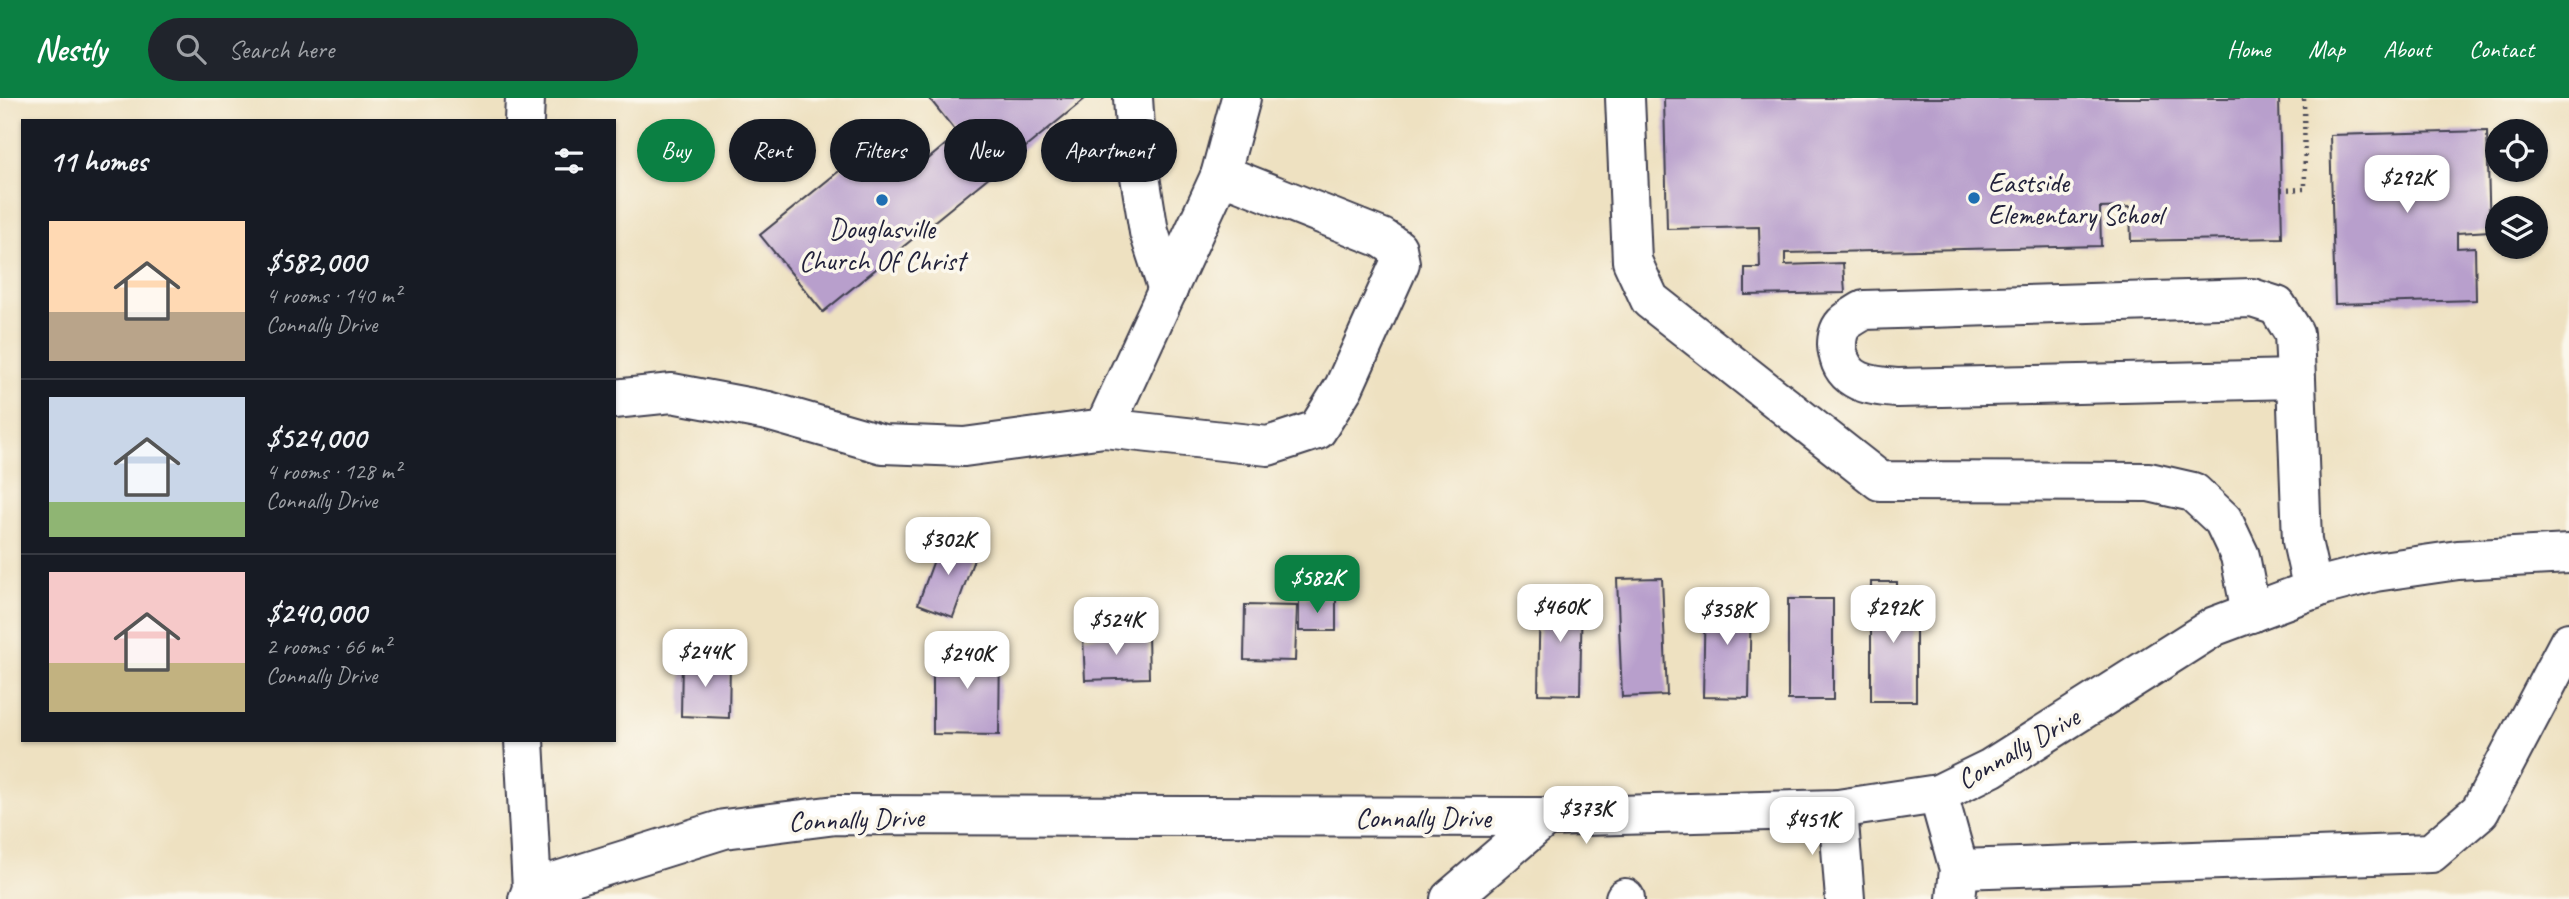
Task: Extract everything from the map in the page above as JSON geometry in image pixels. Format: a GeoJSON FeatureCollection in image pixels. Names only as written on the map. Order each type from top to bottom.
{"type":"FeatureCollection","features":[{"type":"Feature","properties":{"kind":"street"},"geometry":{"type":"LineString","coordinates":[[524,119],[525,98]]}},
{"type":"Feature","properties":{"kind":"street"},"geometry":{"type":"LineString","coordinates":[[1133,98],[1137,158],[1149,232],[1168,290]]}},
{"type":"Feature","properties":{"kind":"street"},"geometry":{"type":"LineString","coordinates":[[1104,428],[1220,176],[1241,98]]}},
{"type":"Feature","properties":{"kind":"street"},"geometry":{"type":"LineString","coordinates":[[1625,98],[1632,261],[1650,300],[1880,481],[2149,482],[2193,492],[2222,520],[2240,556],[2251,613]]}},
{"type":"Feature","properties":{"kind":"street"},"geometry":{"type":"LineString","coordinates":[[616,399],[672,393],[768,411],[883,444],[964,447],[1104,428],[1268,446],[1317,430],[1344,387],[1400,263],[1397,248],[1382,237],[1220,176]]}},
{"type":"Feature","properties":{"kind":"street"},"geometry":{"type":"LineString","coordinates":[[2296,379],[1897,388],[1872,386],[1852,379],[1840,363],[1836,345],[1842,326],[1864,310],[2252,298],[2277,306],[2294,333],[2296,379],[2302,541],[2313,590]]}},
{"type":"Feature","properties":{"kind":"street","name":"Connally Drive"},"geometry":{"type":"LineString","coordinates":[[530,894],[724,829],[836,816],[1546,817],[1838,809],[1938,794],[1991,768],[2215,626],[2313,590],[2375,572],[2458,560],[2569,554]]}},
{"type":"Feature","properties":{"kind":"street"},"geometry":{"type":"LineString","coordinates":[[1938,794],[1958,884],[2431,853],[2480,811],[2569,642]]}},
{"type":"Feature","properties":{"kind":"street"},"geometry":{"type":"LineString","coordinates":[[524,742],[530,894]]}},
{"type":"Feature","properties":{"kind":"street"},"geometry":{"type":"LineString","coordinates":[[1838,809],[1845,899]]}},
{"type":"Feature","properties":{"kind":"street"},"geometry":{"type":"LineString","coordinates":[[1450,899],[1546,817]]}},
{"type":"Feature","properties":{"kind":"path"},"geometry":{"type":"LineString","coordinates":[[2281,190],[2305,189],[2304,98]]}},
{"type":"Feature","properties":{"kind":"building","name":"Douglasville Church Of Christ"},"geometry":{"type":"Polygon","coordinates":[[[929,98],[1086,98],[1060,119],[1041,119],[1041,135],[1027,146],[1027,119],[946,119],[929,98]]]}},
{"type":"Feature","properties":{"kind":"building","name":"Eastside Elementary School"},"geometry":{"type":"Polygon","coordinates":[[[1664,98],[2279,98],[2282,238],[2131,241],[2130,207],[2100,208],[2101,246],[1785,253],[1785,265],[1843,263],[1845,293],[1745,295],[1745,268],[1760,268],[1759,227],[1667,229],[1664,98]]]}},
{"type":"Feature","properties":{"kind":"building"},"geometry":{"type":"Polygon","coordinates":[[[2485,131],[2485,182],[2489,182],[2489,196],[2485,196],[2485,231],[2457,233],[2457,248],[2475,247],[2476,300],[2335,304],[2330,135],[2485,131]]]}},
{"type":"Feature","properties":{"kind":"building","name":"Douglasville Church Of Christ"},"geometry":{"type":"Polygon","coordinates":[[[944,146],[944,182],[983,182],[823,312],[760,235],[830,178],[830,182],[930,182],[930,158],[944,146]]]}},
{"type":"Feature","properties":{"kind":"building"},"geometry":{"type":"Polygon","coordinates":[[[942,538],[977,551],[953,617],[918,604],[942,538]]]}},
{"type":"Feature","properties":{"kind":"building"},"geometry":{"type":"Polygon","coordinates":[[[1662,578],[1667,695],[1622,697],[1617,579],[1662,578]]]}},
{"type":"Feature","properties":{"kind":"building"},"geometry":{"type":"Polygon","coordinates":[[[1871,582],[1897,582],[1897,599],[1916,599],[1916,701],[1871,701],[1871,582]]]}},
{"type":"Feature","properties":{"kind":"building"},"geometry":{"type":"Polygon","coordinates":[[[1540,593],[1582,594],[1580,695],[1538,694],[1540,593]]]}},
{"type":"Feature","properties":{"kind":"building"},"geometry":{"type":"Polygon","coordinates":[[[1705,597],[1751,598],[1749,698],[1703,697],[1705,597]]]}},
{"type":"Feature","properties":{"kind":"building"},"geometry":{"type":"Polygon","coordinates":[[[1299,598],[1336,599],[1336,631],[1299,631],[1299,598]]]}},
{"type":"Feature","properties":{"kind":"building"},"geometry":{"type":"Polygon","coordinates":[[[1788,599],[1833,599],[1833,700],[1788,700],[1788,599]]]}},
{"type":"Feature","properties":{"kind":"building"},"geometry":{"type":"Polygon","coordinates":[[[1245,605],[1297,606],[1295,661],[1244,660],[1245,605]]]}},
{"type":"Feature","properties":{"kind":"building"},"geometry":{"type":"Polygon","coordinates":[[[1148,634],[1149,678],[1085,680],[1083,637],[1148,634]]]}},
{"type":"Feature","properties":{"kind":"building"},"geometry":{"type":"Polygon","coordinates":[[[965,643],[1000,644],[999,735],[933,734],[933,655],[964,655],[965,643]]]}},
{"type":"Feature","properties":{"kind":"building"},"geometry":{"type":"Polygon","coordinates":[[[682,660],[730,662],[729,718],[681,716],[682,660]]]}},
{"type":"Feature","properties":{"kind":"place","name":"Eastside Elementary School"},"geometry":{"type":"Point","coordinates":[1974,198]}},
{"type":"Feature","properties":{"kind":"place","name":"Douglasville Church Of Christ"},"geometry":{"type":"Point","coordinates":[882,200]}}]}
